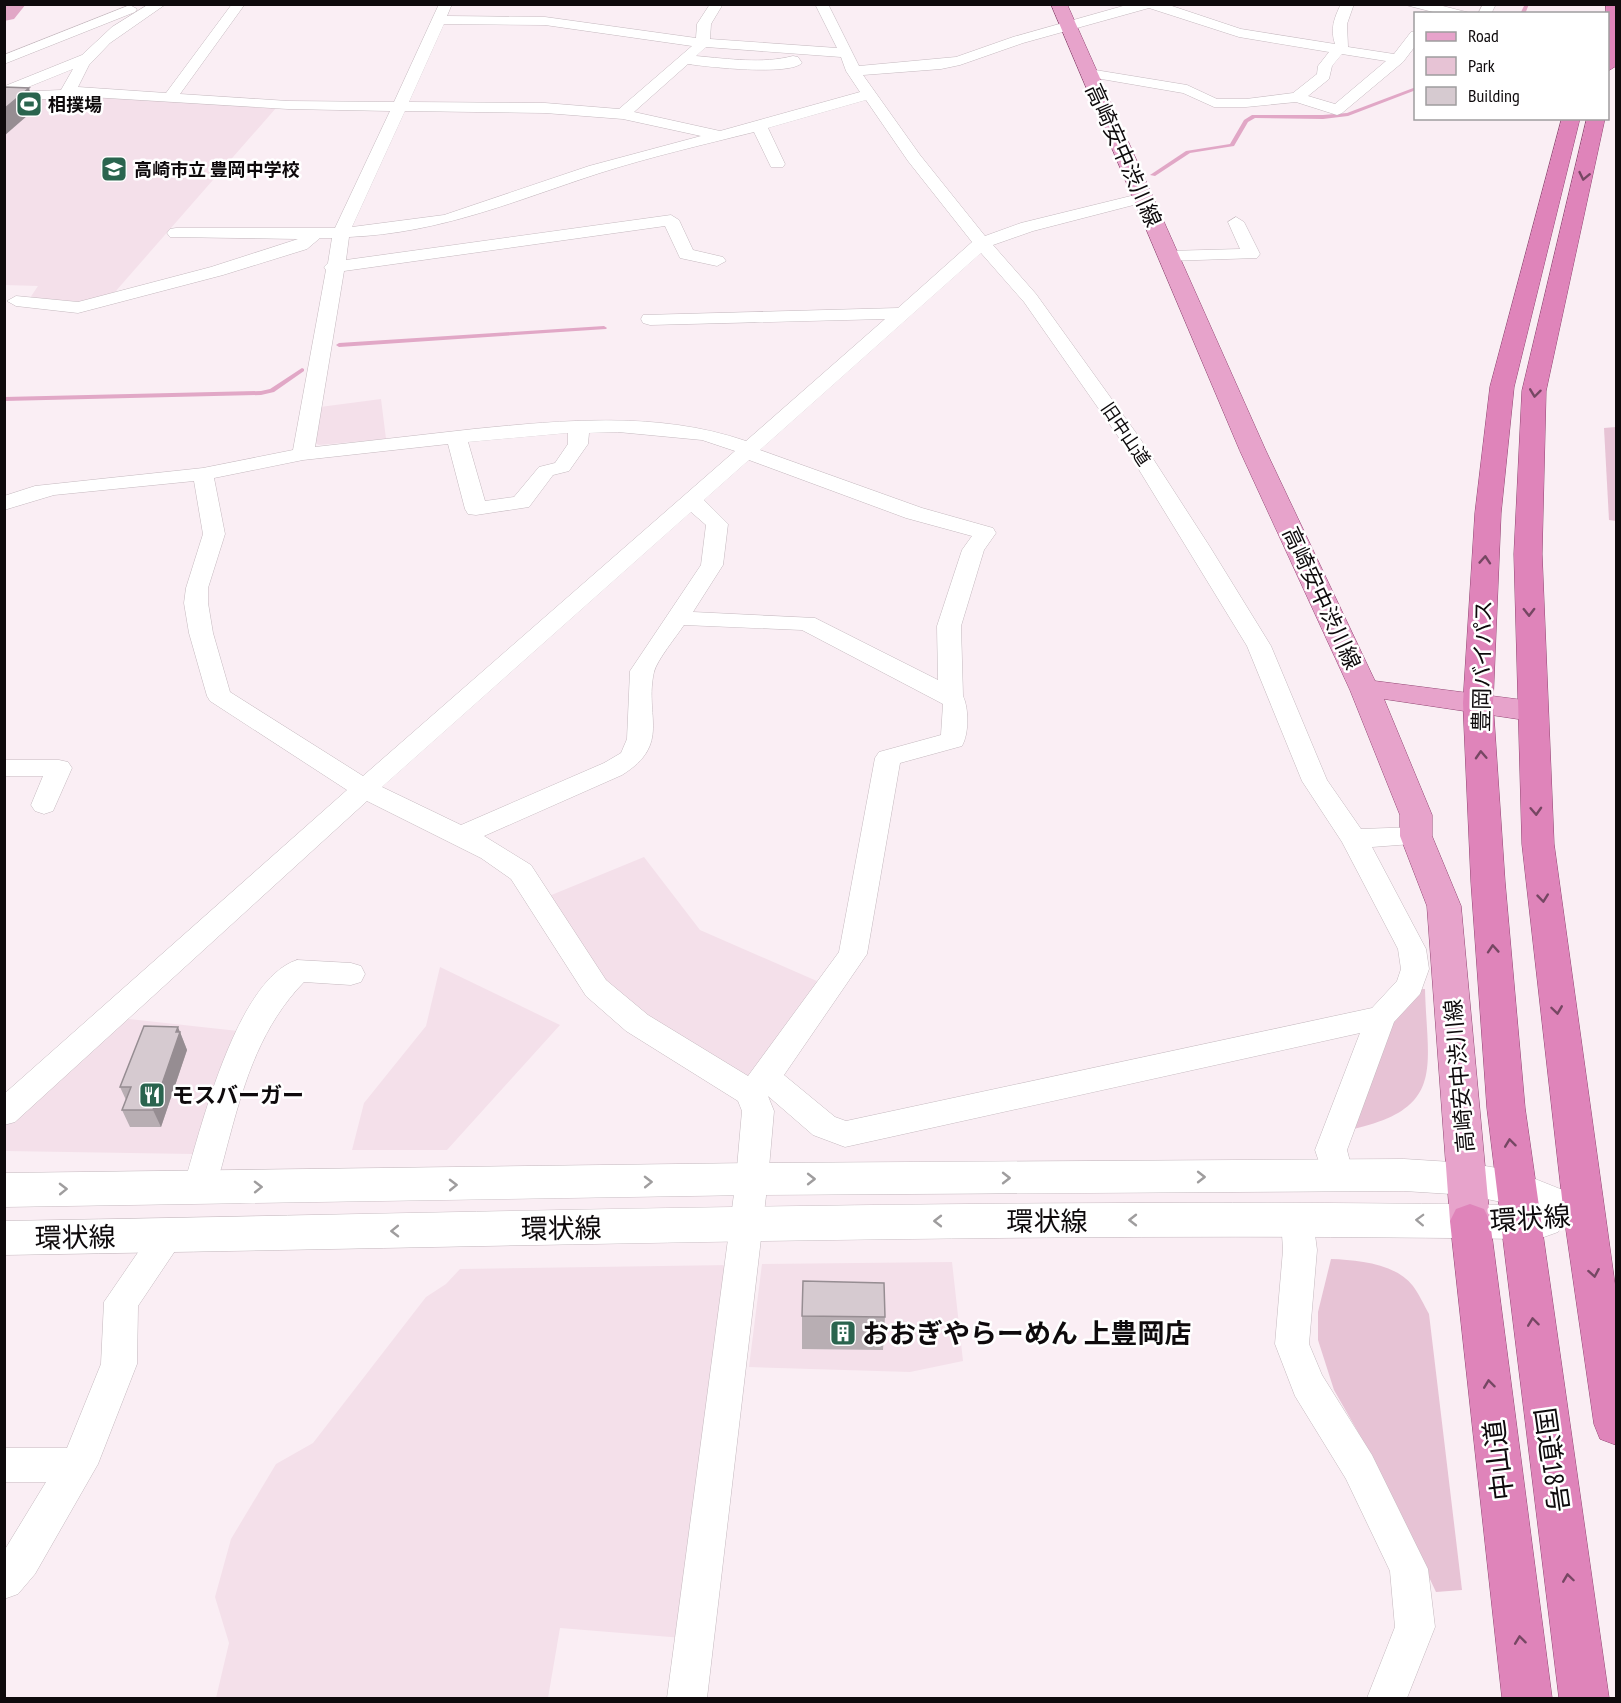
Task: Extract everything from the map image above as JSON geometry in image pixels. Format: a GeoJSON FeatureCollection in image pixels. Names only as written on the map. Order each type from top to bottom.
{"type":"FeatureCollection","features":[{"type":"Feature","properties":{"kind":"highway"},"geometry":{"type":"LineString","coordinates":[[1609,56],[1614,4]]}},
{"type":"Feature","properties":{"kind":"highway","name":"豊岡バイパス"},"geometry":{"type":"LineString","coordinates":[[1518,1205],[1495,988],[1478,703],[1487,525],[1502,387],[1570,120]]}},
{"type":"Feature","properties":{"kind":"highway","name":"豊岡バイパス"},"geometry":{"type":"LineString","coordinates":[[1584,1216],[1539,855],[1531,711],[1528,554],[1534,391],[1596,120]]}},
{"type":"Feature","properties":{"kind":"highway","name":"中山道"},"geometry":{"type":"LineString","coordinates":[[1469,1200],[1527,1698]]}},
{"type":"Feature","properties":{"kind":"highway","name":"国道18号"},"geometry":{"type":"LineString","coordinates":[[1518,1205],[1584,1698]]}},
{"type":"Feature","properties":{"kind":"highway"},"geometry":{"type":"LineString","coordinates":[[1584,1216],[1617,1424]]}},
{"type":"Feature","properties":{"kind":"main road","name":"高崎安中渋川線"},"geometry":{"type":"LineString","coordinates":[[1059,4],[1253,451],[1365,690],[1416,815],[1418,827],[1416,836],[1444,906],[1469,1200]]}},
{"type":"Feature","properties":{"kind":"main road"},"geometry":{"type":"LineString","coordinates":[[1365,690],[1391,690],[1531,711]]}},
{"type":"Feature","properties":{"kind":"street"},"geometry":{"type":"LineString","coordinates":[[170,97],[239,4]]}},
{"type":"Feature","properties":{"kind":"street"},"geometry":{"type":"LineString","coordinates":[[623,114],[703,43],[704,24],[717,4]]}},
{"type":"Feature","properties":{"kind":"street","name":"旧中山道"},"geometry":{"type":"LineString","coordinates":[[821,4],[850,62],[914,158],[982,243],[1037,306],[1132,441],[1259,646],[1315,781],[1353,839],[1413,949],[1415,969],[1410,986],[1380,1017]]}},
{"type":"Feature","properties":{"kind":"street"},"geometry":{"type":"LineString","coordinates":[[303,454],[333,267],[342,231],[443,12],[545,21],[703,43],[787,49],[850,62],[941,65],[1017,40],[1147,4]]}},
{"type":"Feature","properties":{"kind":"street"},"geometry":{"type":"LineString","coordinates":[[1151,4],[1239,33],[1398,59]]}},
{"type":"Feature","properties":{"kind":"street"},"geometry":{"type":"LineString","coordinates":[[1297,97],[1323,76],[1325,66],[1342,45],[1338,33],[1340,18],[1348,4]]}},
{"type":"Feature","properties":{"kind":"street"},"geometry":{"type":"LineString","coordinates":[[1408,4],[1433,11]]}},
{"type":"Feature","properties":{"kind":"street"},"geometry":{"type":"LineString","coordinates":[[4,97],[68,94],[84,59],[100,42],[159,5]]}},
{"type":"Feature","properties":{"kind":"street"},"geometry":{"type":"LineString","coordinates":[[4,60],[71,35],[122,11],[159,5]]}},
{"type":"Feature","properties":{"kind":"street"},"geometry":{"type":"LineString","coordinates":[[1089,73],[1187,89],[1214,103],[1297,97],[1337,110],[1398,59],[1414,38]]}},
{"type":"Feature","properties":{"kind":"street"},"geometry":{"type":"LineString","coordinates":[[685,59],[755,66],[795,63],[787,49]]}},
{"type":"Feature","properties":{"kind":"street"},"geometry":{"type":"LineString","coordinates":[[4,90],[84,59]]}},
{"type":"Feature","properties":{"kind":"street"},"geometry":{"type":"LineString","coordinates":[[68,91],[288,105],[545,108],[623,114],[721,135]]}},
{"type":"Feature","properties":{"kind":"street"},"geometry":{"type":"LineString","coordinates":[[176,233],[342,231],[418,225],[448,220],[619,162],[759,126],[870,94]]}},
{"type":"Feature","properties":{"kind":"street"},"geometry":{"type":"LineString","coordinates":[[759,126],[777,164]]}},
{"type":"Feature","properties":{"kind":"street"},"geometry":{"type":"LineString","coordinates":[[4,1113],[364,789],[747,450],[906,313],[982,243],[1027,227],[1143,198]]}},
{"type":"Feature","properties":{"kind":"street"},"geometry":{"type":"LineString","coordinates":[[333,267],[671,220],[686,254],[717,261]]}},
{"type":"Feature","properties":{"kind":"street"},"geometry":{"type":"LineString","coordinates":[[1168,256],[1251,254],[1236,222]]}},
{"type":"Feature","properties":{"kind":"street"},"geometry":{"type":"LineString","coordinates":[[8,301],[78,308],[217,271],[301,245],[316,231]]}},
{"type":"Feature","properties":{"kind":"street"},"geometry":{"type":"LineString","coordinates":[[650,319],[906,313]]}},
{"type":"Feature","properties":{"kind":"street"},"geometry":{"type":"LineString","coordinates":[[4,504],[35,492],[203,474],[303,454],[579,427],[618,426],[673,429],[706,434],[914,513],[986,533],[973,550],[949,626],[951,696],[955,704],[953,740],[888,758],[854,954],[758,1085],[758,1111],[747,1223],[687,1698]]}},
{"type":"Feature","properties":{"kind":"street"},"geometry":{"type":"LineString","coordinates":[[457,438],[476,509],[521,502],[546,471],[561,467],[578,444],[579,427]]}},
{"type":"Feature","properties":{"kind":"street"},"geometry":{"type":"LineString","coordinates":[[203,474],[214,534],[197,588],[196,603],[215,689],[219,696],[364,789],[491,851],[521,872],[596,988],[637,1023],[758,1085],[824,1126],[845,1134],[1380,1017]]}},
{"type":"Feature","properties":{"kind":"street"},"geometry":{"type":"LineString","coordinates":[[459,837],[613,769],[631,758],[640,739],[642,671],[712,566],[717,524],[692,501]]}},
{"type":"Feature","properties":{"kind":"street"},"geometry":{"type":"LineString","coordinates":[[676,618],[807,623],[951,696]]}},
{"type":"Feature","properties":{"kind":"street"},"geometry":{"type":"LineString","coordinates":[[4,768],[59,768],[44,805]]}},
{"type":"Feature","properties":{"kind":"street"},"geometry":{"type":"LineString","coordinates":[[1353,839],[1416,836]]}},
{"type":"Feature","properties":{"kind":"street"},"geometry":{"type":"LineString","coordinates":[[199,1188],[246,1037],[261,1009],[279,985],[297,971],[351,974]]}},
{"type":"Feature","properties":{"kind":"street"},"geometry":{"type":"LineString","coordinates":[[1338,1177],[1331,1150],[1380,1017]]}},
{"type":"Feature","properties":{"kind":"street","name":"環状線"},"geometry":{"type":"LineString","coordinates":[[4,1190],[752,1179],[1404,1175],[1469,1200]]}},
{"type":"Feature","properties":{"kind":"street","name":"環状線"},"geometry":{"type":"LineString","coordinates":[[4,1238],[747,1223],[1297,1218],[1469,1200],[1518,1205],[1584,1216]]}},
{"type":"Feature","properties":{"kind":"street"},"geometry":{"type":"LineString","coordinates":[[1297,1218],[1300,1250],[1292,1344],[1308,1384],[1359,1467],[1408,1569],[1414,1628],[1387,1698]]}},
{"type":"Feature","properties":{"kind":"street"},"geometry":{"type":"LineString","coordinates":[[4,1580],[21,1561],[85,1452],[119,1364],[121,1302],[168,1236]]}},
{"type":"Feature","properties":{"kind":"street"},"geometry":{"type":"LineString","coordinates":[[4,1465],[77,1466]]}},
{"type":"Feature","properties":{"kind":"shaded area","name":"高崎市立 豊岡中学校"},"geometry":{"type":"Polygon","coordinates":[[[73,94],[276,108],[115,292],[83,302],[30,298],[38,286],[5,285],[4,99],[73,94]]]}},
{"type":"Feature","properties":{"kind":"shaded area"},"geometry":{"type":"Polygon","coordinates":[[[381,399],[386,439],[319,445],[313,442],[320,407],[381,399]]]}},
{"type":"Feature","properties":{"kind":"shaded area"},"geometry":{"type":"Polygon","coordinates":[[[644,857],[700,930],[826,985],[759,1076],[745,1078],[644,1018],[604,985],[549,896],[644,857]]]}},
{"type":"Feature","properties":{"kind":"shaded area"},"geometry":{"type":"Polygon","coordinates":[[[440,967],[560,1025],[447,1150],[352,1150],[364,1103],[426,1026],[440,967]]]}},
{"type":"Feature","properties":{"kind":"shaded area"},"geometry":{"type":"Polygon","coordinates":[[[120,1018],[238,1031],[193,1154],[5,1151],[5,1124],[120,1018]]]}},
{"type":"Feature","properties":{"kind":"shaded area"},"geometry":{"type":"Polygon","coordinates":[[[952,1262],[963,1361],[910,1372],[749,1367],[762,1264],[952,1262]]]}},
{"type":"Feature","properties":{"kind":"shaded area"},"geometry":{"type":"Polygon","coordinates":[[[730,1265],[683,1638],[560,1628],[548,1698],[216,1698],[229,1643],[215,1597],[231,1539],[276,1464],[313,1443],[426,1297],[446,1284],[460,1269],[730,1265]]]}},
{"type":"Feature","properties":{"kind":"green space"},"geometry":{"type":"Polygon","coordinates":[[[1616,427],[1616,521],[1609,520],[1604,428],[1616,427]]]}},
{"type":"Feature","properties":{"kind":"green space"},"geometry":{"type":"Polygon","coordinates":[[[1420,989],[1425,989],[1428,1041],[1425,1080],[1417,1096],[1404,1109],[1383,1120],[1353,1129],[1387,1031],[1420,989]]]}},
{"type":"Feature","properties":{"kind":"green space"},"geometry":{"type":"Polygon","coordinates":[[[1331,1259],[1375,1264],[1396,1272],[1413,1286],[1429,1314],[1462,1590],[1436,1592],[1374,1460],[1334,1390],[1318,1340],[1318,1312],[1331,1259]]]}},
{"type":"Feature","properties":{"kind":"building"},"geometry":{"type":"Polygon","coordinates":[[[4,87],[29,88],[4,109],[4,87]]]}},
{"type":"Feature","properties":{"kind":"building"},"geometry":{"type":"Polygon","coordinates":[[[144,1026],[178,1027],[176,1032],[180,1032],[153,1110],[122,1110],[131,1087],[120,1087],[144,1026]]]}},
{"type":"Feature","properties":{"kind":"building"},"geometry":{"type":"Polygon","coordinates":[[[803,1281],[884,1283],[885,1317],[802,1316],[803,1281]]]}},
{"type":"Feature","properties":{"kind":"waterway"},"geometry":{"type":"LineString","coordinates":[[4,13],[12,4]]}},
{"type":"Feature","properties":{"kind":"waterway"},"geometry":{"type":"LineString","coordinates":[[1523,12],[1527,4]]}},
{"type":"Feature","properties":{"kind":"waterway"},"geometry":{"type":"LineString","coordinates":[[1153,175],[1188,152],[1232,145],[1246,121],[1254,116],[1323,117],[1348,114],[1414,89]]}},
{"type":"Feature","properties":{"kind":"waterway"},"geometry":{"type":"LineString","coordinates":[[339,345],[604,328]]}},
{"type":"Feature","properties":{"kind":"waterway"},"geometry":{"type":"LineString","coordinates":[[4,399],[261,393],[272,391],[302,370]]}},
{"type":"Feature","properties":{"kind":"place","name":"相撲場"},"geometry":{"type":"Point","coordinates":[29,104]}},
{"type":"Feature","properties":{"kind":"place","name":"高崎市立 豊岡中学校"},"geometry":{"type":"Point","coordinates":[114,169]}},
{"type":"Feature","properties":{"kind":"place","name":"モスバーガー"},"geometry":{"type":"Point","coordinates":[152,1095]}},
{"type":"Feature","properties":{"kind":"place","name":"おおぎやらーめん 上豊岡店"},"geometry":{"type":"Point","coordinates":[843,1333]}}]}
